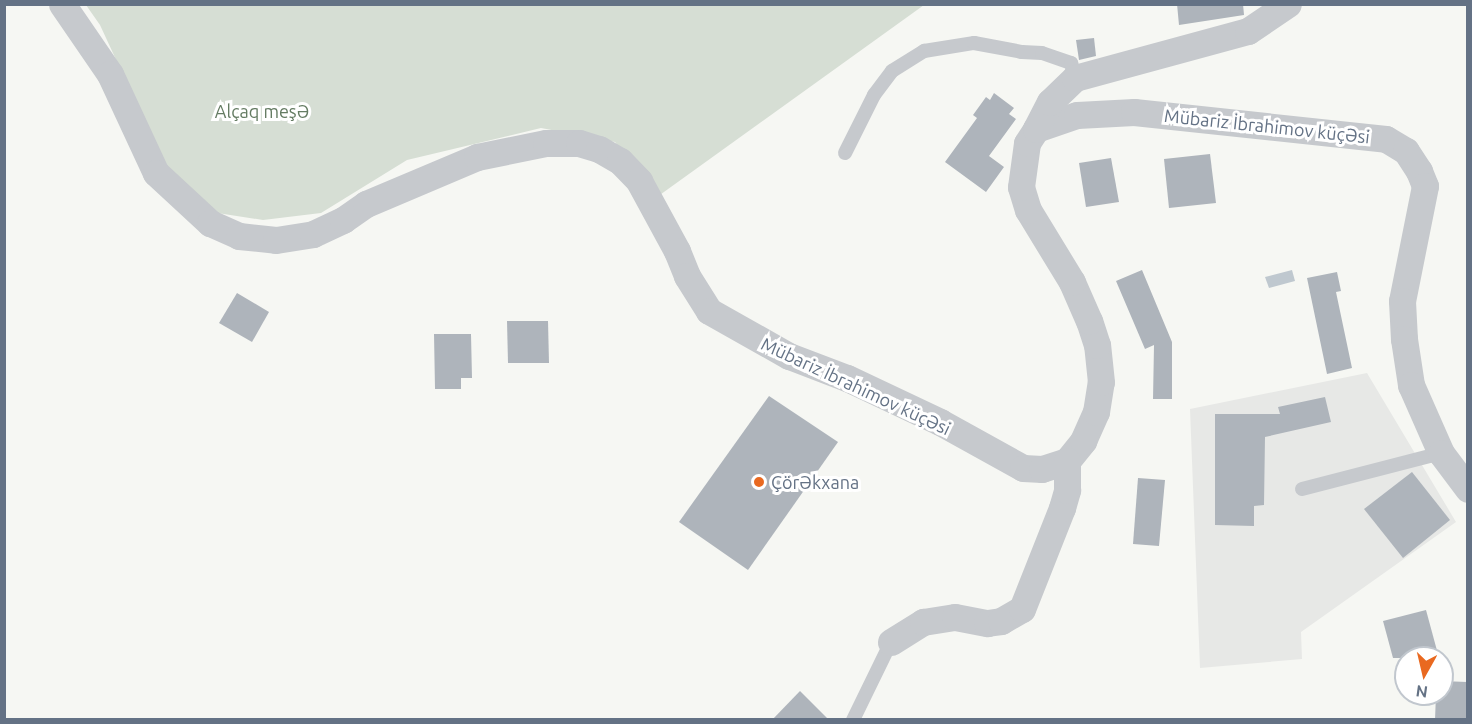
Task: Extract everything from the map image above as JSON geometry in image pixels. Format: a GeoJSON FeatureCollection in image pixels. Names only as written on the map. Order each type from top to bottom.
{"type":"FeatureCollection","features":[{"type":"Feature","properties":{"kind":"street","name":"Mübariz İbrahimov küçəsi"},"geometry":{"type":"LineString","coordinates":[[62,4],[110,74],[156,173],[210,223],[239,236],[276,240],[313,234],[343,220],[366,204],[477,157],[546,143],[579,143],[599,149],[620,161],[639,182],[677,250],[687,276],[709,312],[789,356],[847,378],[940,422],[1023,468],[1042,469],[1067,461]]}},
{"type":"Feature","properties":{"kind":"street"},"geometry":{"type":"LineString","coordinates":[[891,642],[923,622],[955,617],[987,623],[1001,621],[1022,609],[1062,508],[1067,490],[1067,461],[1083,441],[1096,412],[1101,381],[1097,345],[1072,282],[1028,210],[1021,187],[1027,143],[1050,102],[1075,78],[1248,32],[1288,4]]}},
{"type":"Feature","properties":{"kind":"street","name":"Mübariz İbrahimov küçəsi"},"geometry":{"type":"LineString","coordinates":[[1036,129],[1077,115],[1134,112],[1386,140],[1406,151],[1419,171],[1425,186],[1402,301],[1404,339],[1411,385],[1441,453],[1467,489]]}},
{"type":"Feature","properties":{"kind":"lane"},"geometry":{"type":"LineString","coordinates":[[845,153],[874,95],[892,71],[924,51],[974,43],[1022,52],[1042,52],[1071,63],[1075,78]]}},
{"type":"Feature","properties":{"kind":"lane"},"geometry":{"type":"LineString","coordinates":[[1302,489],[1441,453]]}},
{"type":"Feature","properties":{"kind":"lane"},"geometry":{"type":"LineString","coordinates":[[854,720],[891,642]]}},
{"type":"Feature","properties":{"kind":"shaded area"},"geometry":{"type":"Polygon","coordinates":[[[1292,270],[1295,281],[1269,288],[1265,277],[1292,270]]]}},
{"type":"Feature","properties":{"kind":"shaded area"},"geometry":{"type":"Polygon","coordinates":[[[1367,373],[1456,522],[1301,632],[1302,659],[1200,668],[1190,409],[1367,373]]]}},
{"type":"Feature","properties":{"kind":"green space","name":"Alçaq meşə"},"geometry":{"type":"Polygon","coordinates":[[[86,5],[924,5],[657,197],[615,142],[541,128],[407,160],[321,213],[263,220],[211,212],[168,172],[100,25],[86,5]]]}},
{"type":"Feature","properties":{"kind":"building"},"geometry":{"type":"Polygon","coordinates":[[[1177,4],[1243,4],[1244,15],[1179,25],[1177,4]]]}},
{"type":"Feature","properties":{"kind":"building"},"geometry":{"type":"Polygon","coordinates":[[[1094,38],[1096,56],[1079,60],[1076,40],[1094,38]]]}},
{"type":"Feature","properties":{"kind":"building"},"geometry":{"type":"Polygon","coordinates":[[[994,93],[1014,108],[1009,114],[1016,119],[989,156],[1004,167],[986,192],[945,162],[977,118],[973,115],[986,97],[990,100],[994,93]]]}},
{"type":"Feature","properties":{"kind":"building"},"geometry":{"type":"Polygon","coordinates":[[[1210,154],[1216,203],[1169,208],[1164,159],[1210,154]]]}},
{"type":"Feature","properties":{"kind":"building"},"geometry":{"type":"Polygon","coordinates":[[[1111,158],[1119,202],[1086,207],[1079,163],[1111,158]]]}},
{"type":"Feature","properties":{"kind":"building"},"geometry":{"type":"Polygon","coordinates":[[[1142,270],[1172,342],[1172,399],[1153,399],[1154,345],[1145,349],[1116,281],[1142,270]]]}},
{"type":"Feature","properties":{"kind":"building"},"geometry":{"type":"Polygon","coordinates":[[[1337,272],[1341,291],[1336,292],[1352,368],[1327,374],[1307,278],[1337,272]]]}},
{"type":"Feature","properties":{"kind":"building"},"geometry":{"type":"Polygon","coordinates":[[[237,293],[269,312],[252,342],[219,323],[237,293]]]}},
{"type":"Feature","properties":{"kind":"building"},"geometry":{"type":"Polygon","coordinates":[[[507,321],[548,321],[549,363],[508,363],[507,321]]]}},
{"type":"Feature","properties":{"kind":"building"},"geometry":{"type":"Polygon","coordinates":[[[434,334],[471,334],[472,378],[461,378],[461,389],[435,389],[434,334]]]}},
{"type":"Feature","properties":{"kind":"building","name":"Çörəkxana"},"geometry":{"type":"Polygon","coordinates":[[[769,396],[838,442],[748,570],[679,522],[769,396]]]}},
{"type":"Feature","properties":{"kind":"building"},"geometry":{"type":"Polygon","coordinates":[[[1325,397],[1331,422],[1265,437],[1264,505],[1254,506],[1254,526],[1215,525],[1215,414],[1280,414],[1278,407],[1325,397]]]}},
{"type":"Feature","properties":{"kind":"building"},"geometry":{"type":"Polygon","coordinates":[[[1412,472],[1450,520],[1403,558],[1364,509],[1412,472]]]}},
{"type":"Feature","properties":{"kind":"building"},"geometry":{"type":"Polygon","coordinates":[[[1138,478],[1165,480],[1159,546],[1133,544],[1138,478]]]}},
{"type":"Feature","properties":{"kind":"building"},"geometry":{"type":"Polygon","coordinates":[[[1426,610],[1436,646],[1394,646],[1393,658],[1383,621],[1426,610]]]}},
{"type":"Feature","properties":{"kind":"building"},"geometry":{"type":"Polygon","coordinates":[[[1454,681],[1467,682],[1467,720],[1435,720],[1436,706],[1454,706],[1454,681]]]}},
{"type":"Feature","properties":{"kind":"building"},"geometry":{"type":"Polygon","coordinates":[[[800,691],[829,720],[772,720],[800,691]]]}},
{"type":"Feature","properties":{"kind":"place","name":"Çörəkxana"},"geometry":{"type":"Point","coordinates":[759,482]}}]}
